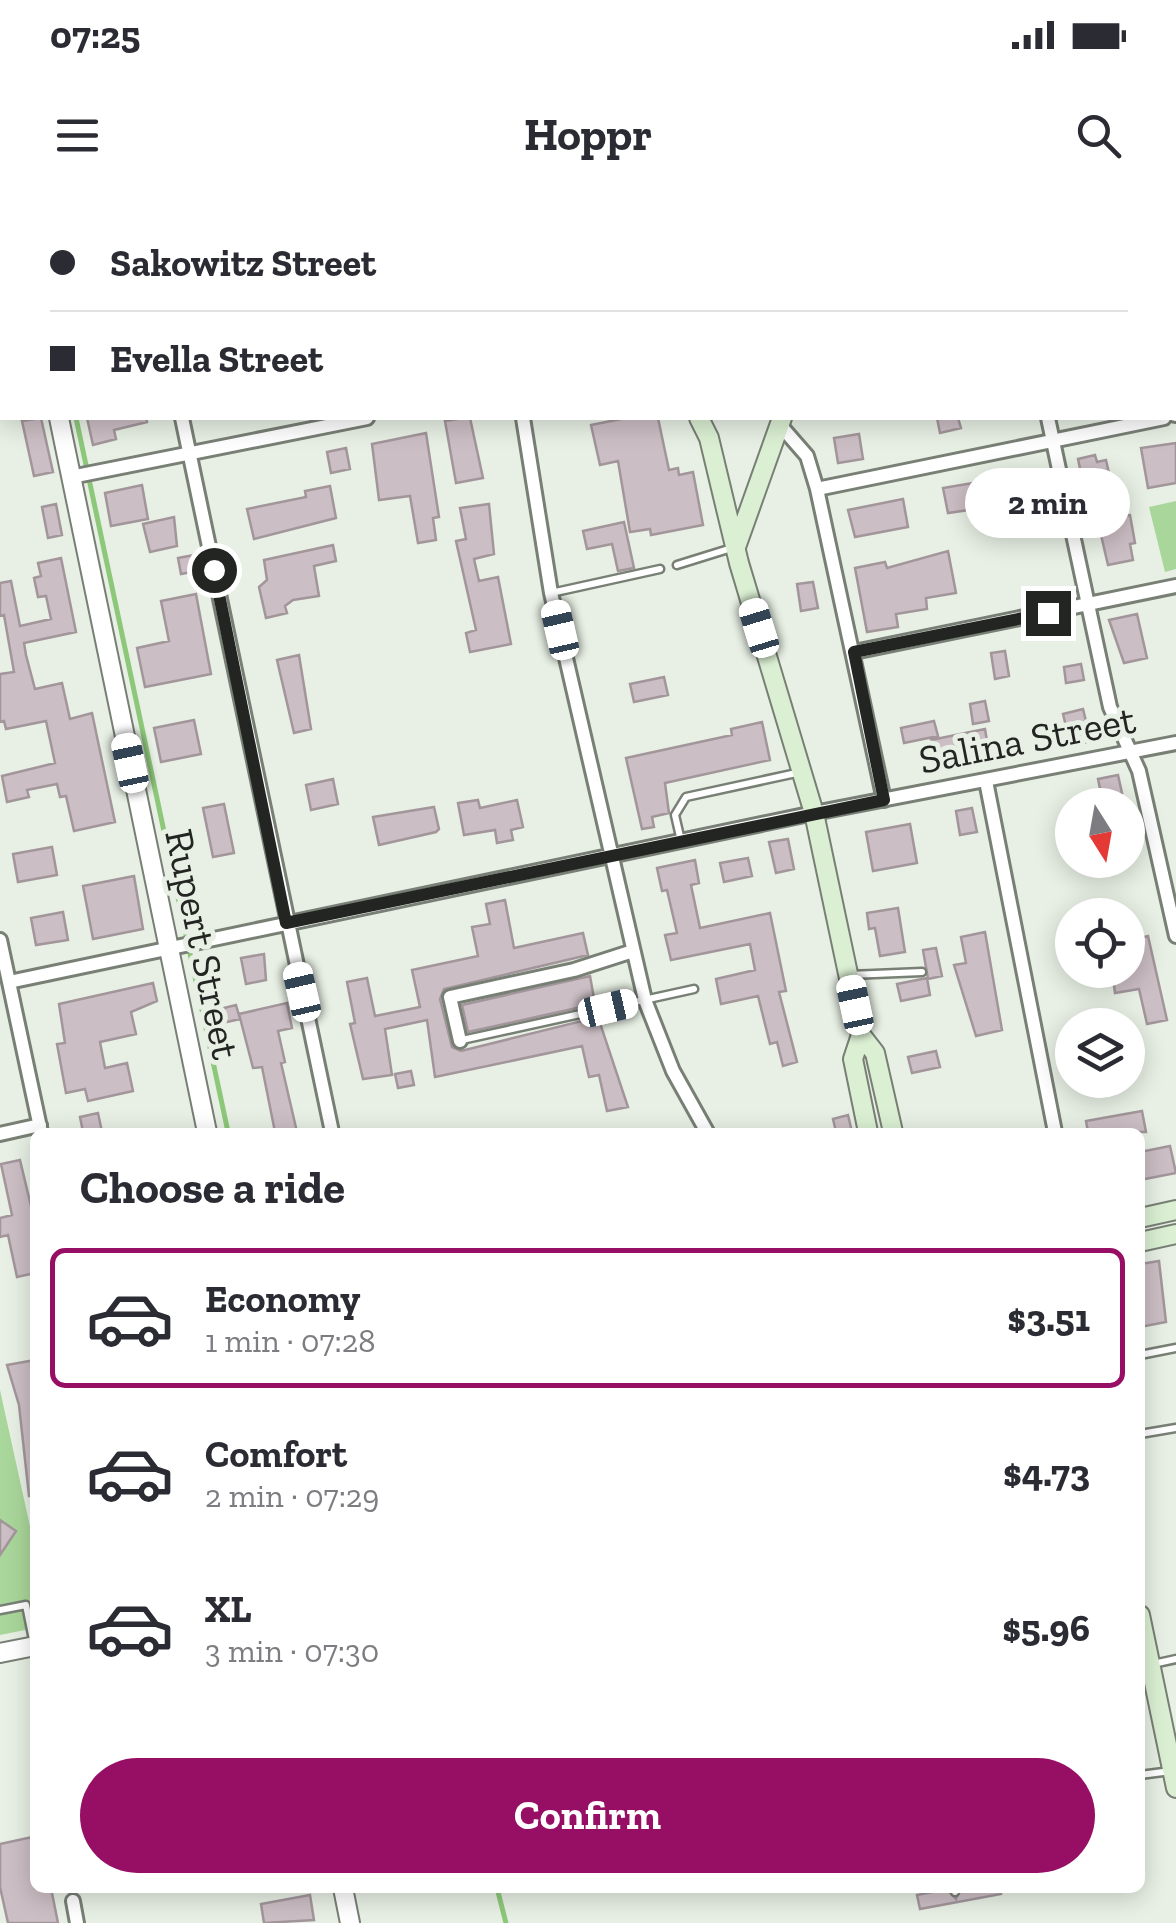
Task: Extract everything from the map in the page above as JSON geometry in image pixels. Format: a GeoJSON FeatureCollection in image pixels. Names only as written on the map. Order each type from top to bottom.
{"type":"FeatureCollection","features":[{"type":"Feature","properties":{"kind":"main road"},"geometry":{"type":"LineString","coordinates":[[700,420],[709,438],[736,547],[814,813],[861,1035],[874,1053],[892,1128]]}},
{"type":"Feature","properties":{"kind":"main road"},"geometry":{"type":"LineString","coordinates":[[709,438],[710,420]]}},
{"type":"Feature","properties":{"kind":"main road"},"geometry":{"type":"LineString","coordinates":[[736,547],[781,421]]}},
{"type":"Feature","properties":{"kind":"main road"},"geometry":{"type":"LineString","coordinates":[[861,1035],[853,1059],[867,1128]]}},
{"type":"Feature","properties":{"kind":"main road"},"geometry":{"type":"LineString","coordinates":[[1145,1217],[1176,1210]]}},
{"type":"Feature","properties":{"kind":"main road"},"geometry":{"type":"LineString","coordinates":[[1145,1241],[1176,1234]]}},
{"type":"Feature","properties":{"kind":"main road"},"geometry":{"type":"LineString","coordinates":[[1145,1647],[1149,1673],[1168,1708],[1174,1772]]}},
{"type":"Feature","properties":{"kind":"street","name":"Rupert Street"},"geometry":{"type":"LineString","coordinates":[[60,420],[76,476],[206,1128]]}},
{"type":"Feature","properties":{"kind":"street"},"geometry":{"type":"LineString","coordinates":[[182,420],[331,1128]]}},
{"type":"Feature","properties":{"kind":"street"},"geometry":{"type":"LineString","coordinates":[[76,476],[357,420]]}},
{"type":"Feature","properties":{"kind":"street"},"geometry":{"type":"LineString","coordinates":[[523,420],[551,593],[645,1000],[672,1071],[705,1128]]}},
{"type":"Feature","properties":{"kind":"street"},"geometry":{"type":"LineString","coordinates":[[1048,420],[1110,706],[1139,771],[1176,936]]}},
{"type":"Feature","properties":{"kind":"street"},"geometry":{"type":"LineString","coordinates":[[817,489],[1154,420]]}},
{"type":"Feature","properties":{"kind":"street"},"geometry":{"type":"LineString","coordinates":[[781,421],[807,456],[817,489],[884,800]]}},
{"type":"Feature","properties":{"kind":"street"},"geometry":{"type":"LineString","coordinates":[[854,652],[1176,586]]}},
{"type":"Feature","properties":{"kind":"street","name":"Salina Street"},"geometry":{"type":"LineString","coordinates":[[9,982],[814,813],[1176,744]]}},
{"type":"Feature","properties":{"kind":"street"},"geometry":{"type":"LineString","coordinates":[[986,781],[1054,1128]]}},
{"type":"Feature","properties":{"kind":"street"},"geometry":{"type":"LineString","coordinates":[[0,940],[40,1128]]}},
{"type":"Feature","properties":{"kind":"street"},"geometry":{"type":"LineString","coordinates":[[460,1041],[450,998],[574,970],[633,951]]}},
{"type":"Feature","properties":{"kind":"street"},"geometry":{"type":"LineString","coordinates":[[0,1134],[30,1130]]}},
{"type":"Feature","properties":{"kind":"street"},"geometry":{"type":"LineString","coordinates":[[0,1653],[30,1647]]}},
{"type":"Feature","properties":{"kind":"street"},"geometry":{"type":"LineString","coordinates":[[344,1893],[350,1923]]}},
{"type":"Feature","properties":{"kind":"street"},"geometry":{"type":"LineString","coordinates":[[72,1901],[77,1923]]}},
{"type":"Feature","properties":{"kind":"lane"},"geometry":{"type":"LineString","coordinates":[[676,566],[736,547]]}},
{"type":"Feature","properties":{"kind":"lane"},"geometry":{"type":"LineString","coordinates":[[551,593],[660,569]]}},
{"type":"Feature","properties":{"kind":"lane"},"geometry":{"type":"LineString","coordinates":[[681,842],[675,814],[686,797],[802,772]]}},
{"type":"Feature","properties":{"kind":"lane"},"geometry":{"type":"LineString","coordinates":[[848,975],[922,972]]}},
{"type":"Feature","properties":{"kind":"lane"},"geometry":{"type":"LineString","coordinates":[[460,1041],[694,989]]}},
{"type":"Feature","properties":{"kind":"lane"},"geometry":{"type":"LineString","coordinates":[[1145,1354],[1176,1348]]}},
{"type":"Feature","properties":{"kind":"lane"},"geometry":{"type":"LineString","coordinates":[[1145,1433],[1176,1428]]}},
{"type":"Feature","properties":{"kind":"lane"},"geometry":{"type":"LineString","coordinates":[[0,1610],[26,1604],[30,1623]]}},
{"type":"Feature","properties":{"kind":"lane"},"geometry":{"type":"LineString","coordinates":[[1149,1673],[1176,1659]]}},
{"type":"Feature","properties":{"kind":"lane"},"geometry":{"type":"LineString","coordinates":[[1145,1775],[1174,1772]]}},
{"type":"Feature","properties":{"kind":"green space"},"geometry":{"type":"Polygon","coordinates":[[[1176,501],[1176,569],[1165,572],[1149,507],[1176,501]]]}},
{"type":"Feature","properties":{"kind":"green space"},"geometry":{"type":"Polygon","coordinates":[[[0,1390],[30,1526],[30,1629],[0,1635],[0,1390]]]}},
{"type":"Feature","properties":{"kind":"building"},"geometry":{"type":"Polygon","coordinates":[[[41,420],[53,472],[34,476],[22,421],[41,420]]]}},
{"type":"Feature","properties":{"kind":"building"},"geometry":{"type":"Polygon","coordinates":[[[87,420],[146,420],[114,430],[116,439],[93,445],[87,420]]]}},
{"type":"Feature","properties":{"kind":"building"},"geometry":{"type":"Polygon","coordinates":[[[470,420],[483,478],[456,483],[445,421],[470,420]]]}},
{"type":"Feature","properties":{"kind":"building"},"geometry":{"type":"Polygon","coordinates":[[[616,420],[658,420],[669,470],[678,468],[679,475],[693,472],[703,525],[651,535],[650,529],[630,532],[618,461],[600,465],[591,425],[616,420]]]}},
{"type":"Feature","properties":{"kind":"building"},"geometry":{"type":"Polygon","coordinates":[[[937,420],[959,420],[961,428],[940,433],[937,420]]]}},
{"type":"Feature","properties":{"kind":"building"},"geometry":{"type":"Polygon","coordinates":[[[426,433],[439,517],[433,518],[436,540],[418,543],[410,496],[379,500],[372,444],[426,433]]]}},
{"type":"Feature","properties":{"kind":"building"},"geometry":{"type":"Polygon","coordinates":[[[859,434],[863,459],[838,463],[834,438],[859,434]]]}},
{"type":"Feature","properties":{"kind":"building"},"geometry":{"type":"Polygon","coordinates":[[[1176,443],[1176,483],[1148,488],[1141,448],[1176,443]]]}},
{"type":"Feature","properties":{"kind":"building"},"geometry":{"type":"Polygon","coordinates":[[[346,448],[350,469],[331,473],[327,452],[346,448]]]}},
{"type":"Feature","properties":{"kind":"building"},"geometry":{"type":"Polygon","coordinates":[[[1095,455],[1097,462],[1106,460],[1113,491],[1086,497],[1078,459],[1095,455]]]}},
{"type":"Feature","properties":{"kind":"building"},"geometry":{"type":"Polygon","coordinates":[[[997,479],[999,485],[1024,480],[1025,486],[1038,483],[1042,502],[970,516],[969,510],[948,513],[943,488],[997,479]]]}},
{"type":"Feature","properties":{"kind":"building"},"geometry":{"type":"Polygon","coordinates":[[[142,485],[148,519],[111,526],[105,493],[142,485]]]}},
{"type":"Feature","properties":{"kind":"building"},"geometry":{"type":"Polygon","coordinates":[[[330,486],[336,518],[254,539],[247,509],[306,497],[305,491],[330,486]]]}},
{"type":"Feature","properties":{"kind":"building"},"geometry":{"type":"Polygon","coordinates":[[[903,499],[908,527],[855,537],[848,510],[903,499]]]}},
{"type":"Feature","properties":{"kind":"building"},"geometry":{"type":"Polygon","coordinates":[[[56,504],[62,535],[48,538],[42,507],[56,504]]]}},
{"type":"Feature","properties":{"kind":"building"},"geometry":{"type":"Polygon","coordinates":[[[489,504],[494,554],[474,559],[479,581],[498,577],[511,644],[470,652],[466,633],[476,630],[456,541],[466,539],[460,508],[489,504]]]}},
{"type":"Feature","properties":{"kind":"building"},"geometry":{"type":"Polygon","coordinates":[[[1130,515],[1135,543],[1130,544],[1133,560],[1108,565],[1098,522],[1130,515]]]}},
{"type":"Feature","properties":{"kind":"building"},"geometry":{"type":"Polygon","coordinates":[[[174,517],[177,546],[150,552],[143,524],[174,517]]]}},
{"type":"Feature","properties":{"kind":"building"},"geometry":{"type":"Polygon","coordinates":[[[624,522],[634,568],[618,571],[612,544],[587,549],[583,531],[624,522]]]}},
{"type":"Feature","properties":{"kind":"building"},"geometry":{"type":"Polygon","coordinates":[[[333,545],[336,561],[314,566],[319,596],[293,600],[285,606],[287,613],[266,618],[259,587],[267,580],[264,560],[333,545]]]}},
{"type":"Feature","properties":{"kind":"building"},"geometry":{"type":"Polygon","coordinates":[[[948,551],[956,593],[926,598],[927,609],[896,614],[898,627],[867,632],[855,568],[885,562],[887,568],[948,551]]]}},
{"type":"Feature","properties":{"kind":"building"},"geometry":{"type":"Polygon","coordinates":[[[194,555],[197,571],[181,574],[178,558],[194,555]]]}},
{"type":"Feature","properties":{"kind":"building"},"geometry":{"type":"Polygon","coordinates":[[[61,558],[76,632],[24,643],[26,655],[35,689],[62,683],[70,719],[92,713],[115,822],[74,831],[66,796],[60,797],[57,784],[27,790],[29,797],[7,802],[2,776],[55,763],[46,721],[6,729],[4,721],[0,722],[0,674],[14,672],[4,615],[0,616],[0,583],[11,581],[20,626],[51,619],[46,596],[38,597],[34,578],[41,576],[38,563],[61,558]]]}},
{"type":"Feature","properties":{"kind":"building"},"geometry":{"type":"Polygon","coordinates":[[[813,582],[818,608],[801,611],[797,584],[813,582]]]}},
{"type":"Feature","properties":{"kind":"building"},"geometry":{"type":"Polygon","coordinates":[[[196,594],[211,674],[145,687],[137,648],[169,641],[161,601],[196,594]]]}},
{"type":"Feature","properties":{"kind":"building"},"geometry":{"type":"Polygon","coordinates":[[[1137,614],[1147,658],[1124,663],[1109,620],[1137,614]]]}},
{"type":"Feature","properties":{"kind":"building"},"geometry":{"type":"Polygon","coordinates":[[[1005,651],[1009,676],[995,679],[991,653],[1005,651]]]}},
{"type":"Feature","properties":{"kind":"building"},"geometry":{"type":"Polygon","coordinates":[[[299,655],[311,729],[294,733],[277,660],[299,655]]]}},
{"type":"Feature","properties":{"kind":"building"},"geometry":{"type":"Polygon","coordinates":[[[1081,664],[1084,680],[1066,683],[1064,667],[1081,664]]]}},
{"type":"Feature","properties":{"kind":"building"},"geometry":{"type":"Polygon","coordinates":[[[664,677],[668,695],[634,702],[630,684],[664,677]]]}},
{"type":"Feature","properties":{"kind":"building"},"geometry":{"type":"Polygon","coordinates":[[[985,701],[989,721],[973,724],[970,704],[985,701]]]}},
{"type":"Feature","properties":{"kind":"building"},"geometry":{"type":"Polygon","coordinates":[[[1083,709],[1091,741],[1077,745],[1074,733],[1068,735],[1063,714],[1083,709]]]}},
{"type":"Feature","properties":{"kind":"building"},"geometry":{"type":"Polygon","coordinates":[[[194,720],[201,754],[161,762],[154,728],[194,720]]]}},
{"type":"Feature","properties":{"kind":"building"},"geometry":{"type":"Polygon","coordinates":[[[934,721],[938,736],[904,743],[901,728],[934,721]]]}},
{"type":"Feature","properties":{"kind":"building"},"geometry":{"type":"Polygon","coordinates":[[[762,722],[770,760],[665,783],[669,813],[652,817],[654,827],[642,829],[626,758],[732,735],[731,729],[762,722]]]}},
{"type":"Feature","properties":{"kind":"building"},"geometry":{"type":"Polygon","coordinates":[[[985,729],[989,753],[955,759],[957,765],[938,769],[931,740],[985,729]]]}},
{"type":"Feature","properties":{"kind":"building"},"geometry":{"type":"Polygon","coordinates":[[[1118,775],[1121,788],[1100,788],[1098,779],[1118,775]]]}},
{"type":"Feature","properties":{"kind":"building"},"geometry":{"type":"Polygon","coordinates":[[[333,779],[338,804],[311,810],[306,785],[333,779]]]}},
{"type":"Feature","properties":{"kind":"building"},"geometry":{"type":"Polygon","coordinates":[[[478,800],[480,808],[517,800],[523,827],[511,830],[513,840],[497,843],[495,830],[464,835],[458,803],[478,800]]]}},
{"type":"Feature","properties":{"kind":"building"},"geometry":{"type":"Polygon","coordinates":[[[224,804],[234,853],[213,857],[203,808],[224,804]]]}},
{"type":"Feature","properties":{"kind":"building"},"geometry":{"type":"Polygon","coordinates":[[[434,807],[439,829],[436,832],[379,845],[373,817],[434,807]]]}},
{"type":"Feature","properties":{"kind":"building"},"geometry":{"type":"Polygon","coordinates":[[[972,808],[977,832],[960,835],[956,811],[972,808]]]}},
{"type":"Feature","properties":{"kind":"building"},"geometry":{"type":"Polygon","coordinates":[[[910,824],[917,863],[873,871],[866,832],[910,824]]]}},
{"type":"Feature","properties":{"kind":"building"},"geometry":{"type":"Polygon","coordinates":[[[788,839],[794,869],[776,873],[769,842],[788,839]]]}},
{"type":"Feature","properties":{"kind":"building"},"geometry":{"type":"Polygon","coordinates":[[[52,847],[57,875],[18,882],[13,854],[52,847]]]}},
{"type":"Feature","properties":{"kind":"building"},"geometry":{"type":"Polygon","coordinates":[[[748,858],[752,876],[724,882],[720,863],[748,858]]]}},
{"type":"Feature","properties":{"kind":"building"},"geometry":{"type":"Polygon","coordinates":[[[695,860],[699,883],[691,885],[700,928],[770,913],[786,991],[779,992],[797,1062],[783,1066],[777,1042],[770,1044],[758,996],[721,1004],[716,979],[755,970],[750,944],[671,960],[665,935],[677,933],[667,890],[662,891],[657,868],[695,860]]]}},
{"type":"Feature","properties":{"kind":"building"},"geometry":{"type":"Polygon","coordinates":[[[134,876],[143,929],[93,939],[83,886],[134,876]]]}},
{"type":"Feature","properties":{"kind":"building"},"geometry":{"type":"Polygon","coordinates":[[[505,900],[514,948],[583,933],[588,955],[444,989],[440,999],[452,1047],[461,1051],[598,1017],[628,1107],[607,1111],[599,1075],[589,1077],[582,1046],[435,1077],[427,1020],[385,1029],[392,1075],[363,1079],[350,1024],[355,1023],[347,982],[367,978],[375,1016],[420,1007],[412,970],[478,956],[472,927],[490,924],[486,904],[505,900]]]}},
{"type":"Feature","properties":{"kind":"building"},"geometry":{"type":"Polygon","coordinates":[[[898,908],[905,952],[880,956],[875,928],[869,929],[867,913],[898,908]]]}},
{"type":"Feature","properties":{"kind":"building"},"geometry":{"type":"Polygon","coordinates":[[[63,912],[68,940],[36,945],[31,918],[63,912]]]}},
{"type":"Feature","properties":{"kind":"building"},"geometry":{"type":"Polygon","coordinates":[[[985,932],[1002,1030],[976,1036],[954,965],[966,963],[961,937],[985,932]]]}},
{"type":"Feature","properties":{"kind":"building"},"geometry":{"type":"Polygon","coordinates":[[[1148,936],[1167,1020],[1147,1024],[1139,989],[1115,993],[1114,988],[1145,988],[1148,936]]]}},
{"type":"Feature","properties":{"kind":"building"},"geometry":{"type":"Polygon","coordinates":[[[936,948],[942,976],[928,979],[923,950],[936,948]]]}},
{"type":"Feature","properties":{"kind":"building"},"geometry":{"type":"Polygon","coordinates":[[[264,954],[266,980],[246,984],[241,958],[264,954]]]}},
{"type":"Feature","properties":{"kind":"building"},"geometry":{"type":"Polygon","coordinates":[[[590,976],[595,1004],[468,1032],[462,1005],[590,976]]]}},
{"type":"Feature","properties":{"kind":"building"},"geometry":{"type":"Polygon","coordinates":[[[927,978],[930,995],[901,1001],[897,984],[927,978]]]}},
{"type":"Feature","properties":{"kind":"building"},"geometry":{"type":"Polygon","coordinates":[[[153,983],[157,1001],[131,1012],[136,1034],[100,1042],[105,1068],[127,1063],[133,1091],[88,1101],[85,1089],[66,1093],[57,1044],[65,1043],[59,1004],[153,983]]]}},
{"type":"Feature","properties":{"kind":"building"},"geometry":{"type":"Polygon","coordinates":[[[287,1003],[292,1028],[278,1031],[296,1128],[274,1128],[262,1067],[253,1068],[239,1014],[287,1003]]]}},
{"type":"Feature","properties":{"kind":"building"},"geometry":{"type":"Polygon","coordinates":[[[236,1005],[240,1019],[227,1022],[224,1008],[236,1005]]]}},
{"type":"Feature","properties":{"kind":"building"},"geometry":{"type":"Polygon","coordinates":[[[936,1051],[940,1067],[912,1073],[908,1057],[936,1051]]]}},
{"type":"Feature","properties":{"kind":"building"},"geometry":{"type":"Polygon","coordinates":[[[411,1071],[414,1085],[398,1088],[395,1074],[411,1071]]]}},
{"type":"Feature","properties":{"kind":"building"},"geometry":{"type":"Polygon","coordinates":[[[1142,1111],[1146,1132],[1145,1128],[1087,1128],[1086,1121],[1142,1111]]]}},
{"type":"Feature","properties":{"kind":"building"},"geometry":{"type":"Polygon","coordinates":[[[98,1113],[101,1128],[82,1128],[80,1117],[98,1113]]]}},
{"type":"Feature","properties":{"kind":"building"},"geometry":{"type":"Polygon","coordinates":[[[848,1115],[851,1128],[835,1128],[833,1119],[848,1115]]]}},
{"type":"Feature","properties":{"kind":"building"},"geometry":{"type":"Polygon","coordinates":[[[1170,1146],[1176,1173],[1145,1179],[1145,1151],[1170,1146]]]}},
{"type":"Feature","properties":{"kind":"building"},"geometry":{"type":"Polygon","coordinates":[[[20,1160],[30,1202],[30,1274],[17,1277],[8,1235],[0,1237],[0,1218],[12,1215],[1,1164],[20,1160]]]}},
{"type":"Feature","properties":{"kind":"building"},"geometry":{"type":"Polygon","coordinates":[[[1159,1261],[1166,1322],[1145,1326],[1145,1263],[1159,1261]]]}},
{"type":"Feature","properties":{"kind":"building"},"geometry":{"type":"Polygon","coordinates":[[[30,1361],[30,1496],[19,1405],[7,1365],[30,1361]]]}},
{"type":"Feature","properties":{"kind":"building"},"geometry":{"type":"Polygon","coordinates":[[[0,1520],[16,1531],[0,1555],[0,1520]]]}},
{"type":"Feature","properties":{"kind":"building"},"geometry":{"type":"Polygon","coordinates":[[[30,1837],[30,1893],[52,1893],[58,1923],[8,1923],[0,1887],[0,1844],[30,1837]]]}},
{"type":"Feature","properties":{"kind":"building"},"geometry":{"type":"Polygon","coordinates":[[[951,1893],[956,1899],[959,1893],[1001,1893],[920,1909],[917,1895],[951,1893]]]}},
{"type":"Feature","properties":{"kind":"building"},"geometry":{"type":"Polygon","coordinates":[[[310,1895],[314,1920],[264,1923],[261,1904],[310,1895]]]}},
{"type":"Feature","properties":{"kind":"waterway"},"geometry":{"type":"LineString","coordinates":[[76,420],[227,1128]]}},
{"type":"Feature","properties":{"kind":"waterway"},"geometry":{"type":"LineString","coordinates":[[498,1893],[506,1923]]}},
{"type":"Feature","properties":{"kind":"route"},"geometry":{"type":"LineString","coordinates":[[214,570],[286,923],[884,800],[854,652],[1048,613]]}}]}
